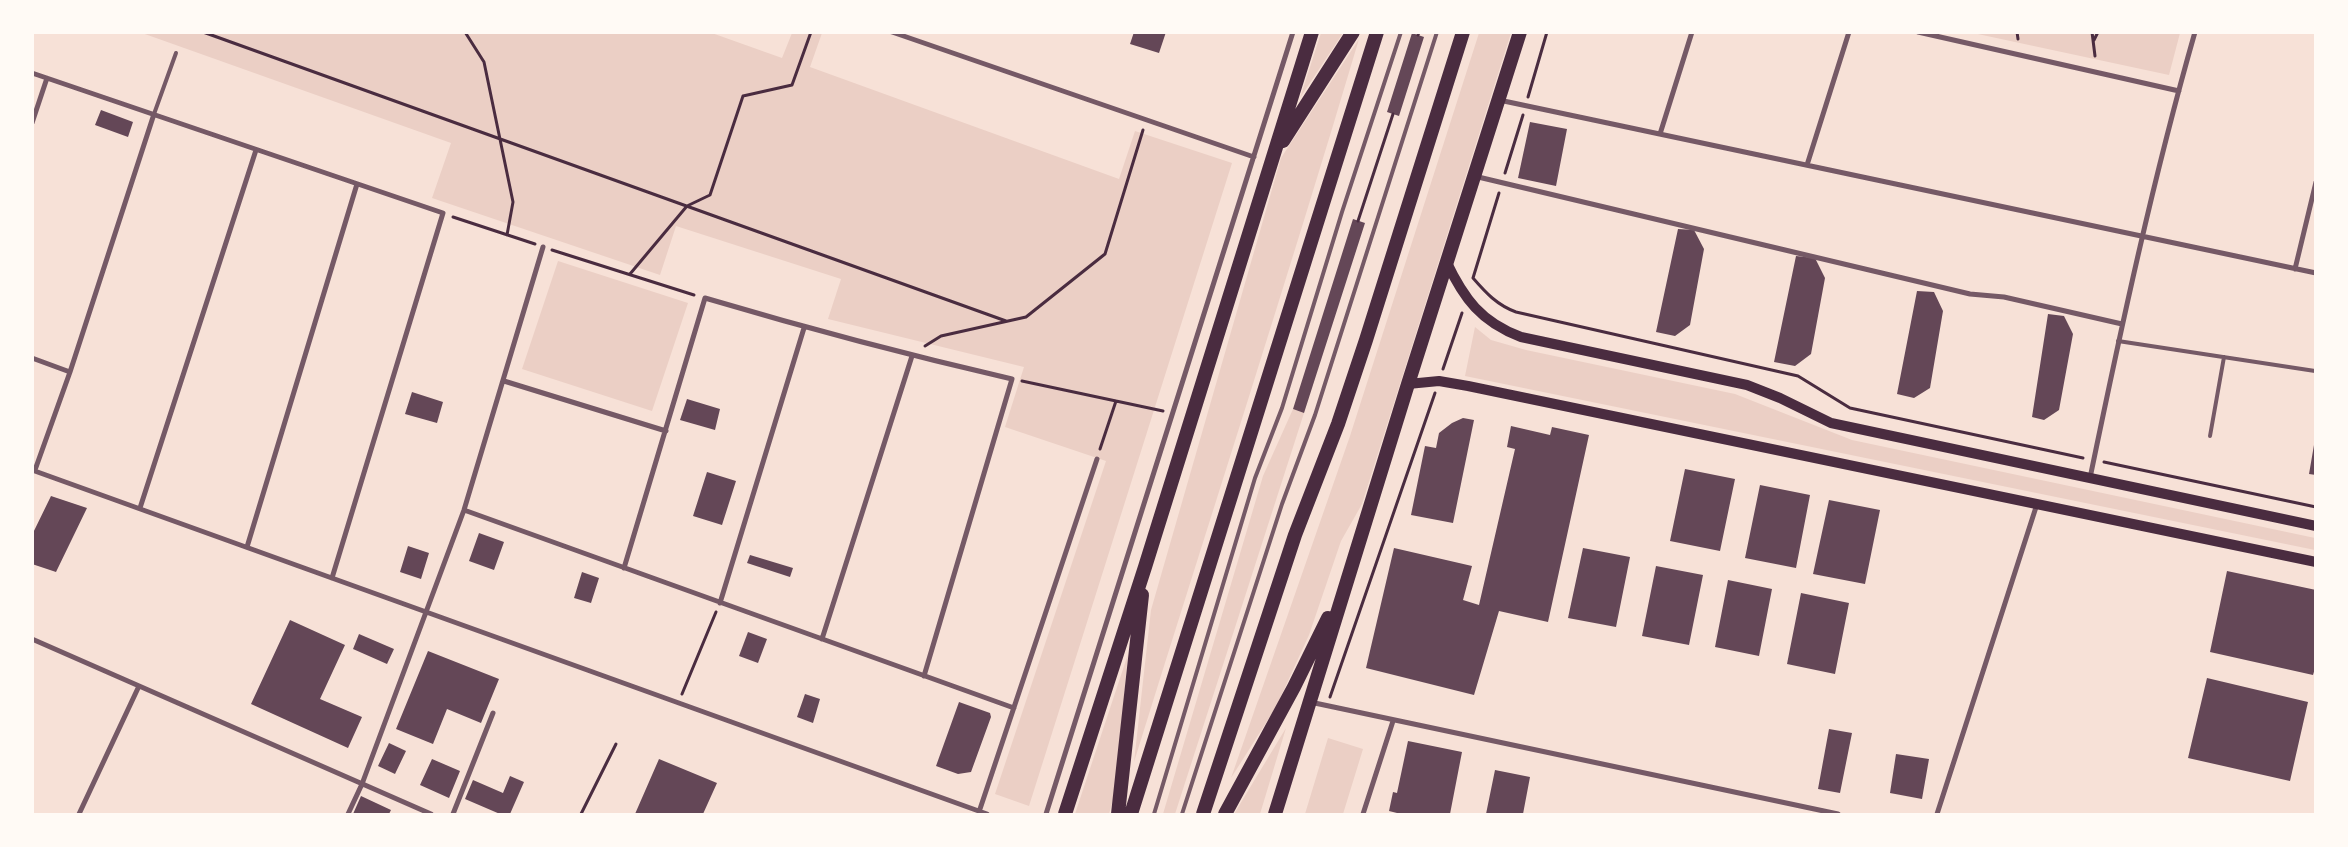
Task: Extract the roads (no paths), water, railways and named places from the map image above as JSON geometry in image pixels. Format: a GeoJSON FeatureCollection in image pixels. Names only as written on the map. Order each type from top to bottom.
{"type":"FeatureCollection","features":[{"type":"Feature","properties":{"kind":"highway"},"geometry":{"type":"LineString","coordinates":[[1064,814],[1145,567],[1223,319],[1268,166],[1312,32]]}},
{"type":"Feature","properties":{"kind":"highway"},"geometry":{"type":"LineString","coordinates":[[1268,166],[1300,111],[1353,32]]}},
{"type":"Feature","properties":{"kind":"highway"},"geometry":{"type":"LineString","coordinates":[[1131,814],[1377,32]]}},
{"type":"Feature","properties":{"kind":"highway"},"geometry":{"type":"LineString","coordinates":[[1203,814],[1292,544],[1361,355],[1462,32]]}},
{"type":"Feature","properties":{"kind":"highway"},"geometry":{"type":"LineString","coordinates":[[1275,814],[1446,261],[1520,32]]}},
{"type":"Feature","properties":{"kind":"highway"},"geometry":{"type":"LineString","coordinates":[[1118,814],[1145,567]]}},
{"type":"Feature","properties":{"kind":"highway"},"geometry":{"type":"LineString","coordinates":[[1225,814],[1294,687],[1347,578]]}},
{"type":"Feature","properties":{"kind":"main road"},"geometry":{"type":"LineString","coordinates":[[1446,261],[1466,298],[1494,324],[1521,337],[1746,385],[1780,398],[1831,423],[2316,526]]}},
{"type":"Feature","properties":{"kind":"main road"},"geometry":{"type":"LineString","coordinates":[[1408,384],[1439,381],[2316,562]]}},
{"type":"Feature","properties":{"kind":"street"},"geometry":{"type":"LineString","coordinates":[[892,32],[1254,157]]}},
{"type":"Feature","properties":{"kind":"street"},"geometry":{"type":"LineString","coordinates":[[1046,814],[1293,32]]}},
{"type":"Feature","properties":{"kind":"street"},"geometry":{"type":"LineString","coordinates":[[1660,134],[1692,32]]}},
{"type":"Feature","properties":{"kind":"street"},"geometry":{"type":"LineString","coordinates":[[1807,165],[1849,32]]}},
{"type":"Feature","properties":{"kind":"street"},"geometry":{"type":"LineString","coordinates":[[1918,32],[2179,91]]}},
{"type":"Feature","properties":{"kind":"street"},"geometry":{"type":"LineString","coordinates":[[2090,478],[2122,324],[2195,32]]}},
{"type":"Feature","properties":{"kind":"street"},"geometry":{"type":"LineString","coordinates":[[32,73],[443,213],[332,578]]}},
{"type":"Feature","properties":{"kind":"street"},"geometry":{"type":"LineString","coordinates":[[32,123],[47,78]]}},
{"type":"Feature","properties":{"kind":"street"},"geometry":{"type":"LineString","coordinates":[[1498,100],[2316,273]]}},
{"type":"Feature","properties":{"kind":"street"},"geometry":{"type":"LineString","coordinates":[[154,114],[70,372],[34,470],[987,814]]}},
{"type":"Feature","properties":{"kind":"street"},"geometry":{"type":"LineString","coordinates":[[140,508],[256,150]]}},
{"type":"Feature","properties":{"kind":"street"},"geometry":{"type":"LineString","coordinates":[[1474,176],[1970,294],[2004,297],[2122,324]]}},
{"type":"Feature","properties":{"kind":"street"},"geometry":{"type":"LineString","coordinates":[[2295,269],[2316,182]]}},
{"type":"Feature","properties":{"kind":"street"},"geometry":{"type":"LineString","coordinates":[[247,547],[357,184]]}},
{"type":"Feature","properties":{"kind":"street"},"geometry":{"type":"LineString","coordinates":[[348,814],[362,784],[464,510],[543,247]]}},
{"type":"Feature","properties":{"kind":"street"},"geometry":{"type":"LineString","coordinates":[[624,568],[705,298],[804,328],[1012,379],[924,676]]}},
{"type":"Feature","properties":{"kind":"street"},"geometry":{"type":"LineString","coordinates":[[720,603],[804,328]]}},
{"type":"Feature","properties":{"kind":"street"},"geometry":{"type":"LineString","coordinates":[[822,639],[912,356]]}},
{"type":"Feature","properties":{"kind":"street"},"geometry":{"type":"LineString","coordinates":[[32,358],[70,372]]}},
{"type":"Feature","properties":{"kind":"street"},"geometry":{"type":"LineString","coordinates":[[504,381],[666,430]]}},
{"type":"Feature","properties":{"kind":"street"},"geometry":{"type":"LineString","coordinates":[[979,812],[1097,459]]}},
{"type":"Feature","properties":{"kind":"street"},"geometry":{"type":"LineString","coordinates":[[1937,814],[2037,504]]}},
{"type":"Feature","properties":{"kind":"street"},"geometry":{"type":"LineString","coordinates":[[464,510],[1014,708]]}},
{"type":"Feature","properties":{"kind":"street"},"geometry":{"type":"LineString","coordinates":[[32,639],[431,814]]}},
{"type":"Feature","properties":{"kind":"street"},"geometry":{"type":"LineString","coordinates":[[79,814],[139,686]]}},
{"type":"Feature","properties":{"kind":"street"},"geometry":{"type":"LineString","coordinates":[[1310,702],[1838,814]]}},
{"type":"Feature","properties":{"kind":"street"},"geometry":{"type":"LineString","coordinates":[[453,814],[493,712]]}},
{"type":"Feature","properties":{"kind":"street"},"geometry":{"type":"LineString","coordinates":[[1363,814],[1393,721]]}},
{"type":"Feature","properties":{"kind":"lane"},"geometry":{"type":"LineString","coordinates":[[1154,814],[1255,478],[1282,408],[1342,212],[1401,32]]}},
{"type":"Feature","properties":{"kind":"lane"},"geometry":{"type":"LineString","coordinates":[[1182,814],[1282,504],[1315,415],[1437,32]]}},
{"type":"Feature","properties":{"kind":"lane"},"geometry":{"type":"LineString","coordinates":[[154,114],[176,53]]}},
{"type":"Feature","properties":{"kind":"lane"},"geometry":{"type":"LineString","coordinates":[[2118,341],[2315,371]]}},
{"type":"Feature","properties":{"kind":"lane"},"geometry":{"type":"LineString","coordinates":[[2210,436],[2224,357]]}}]}
